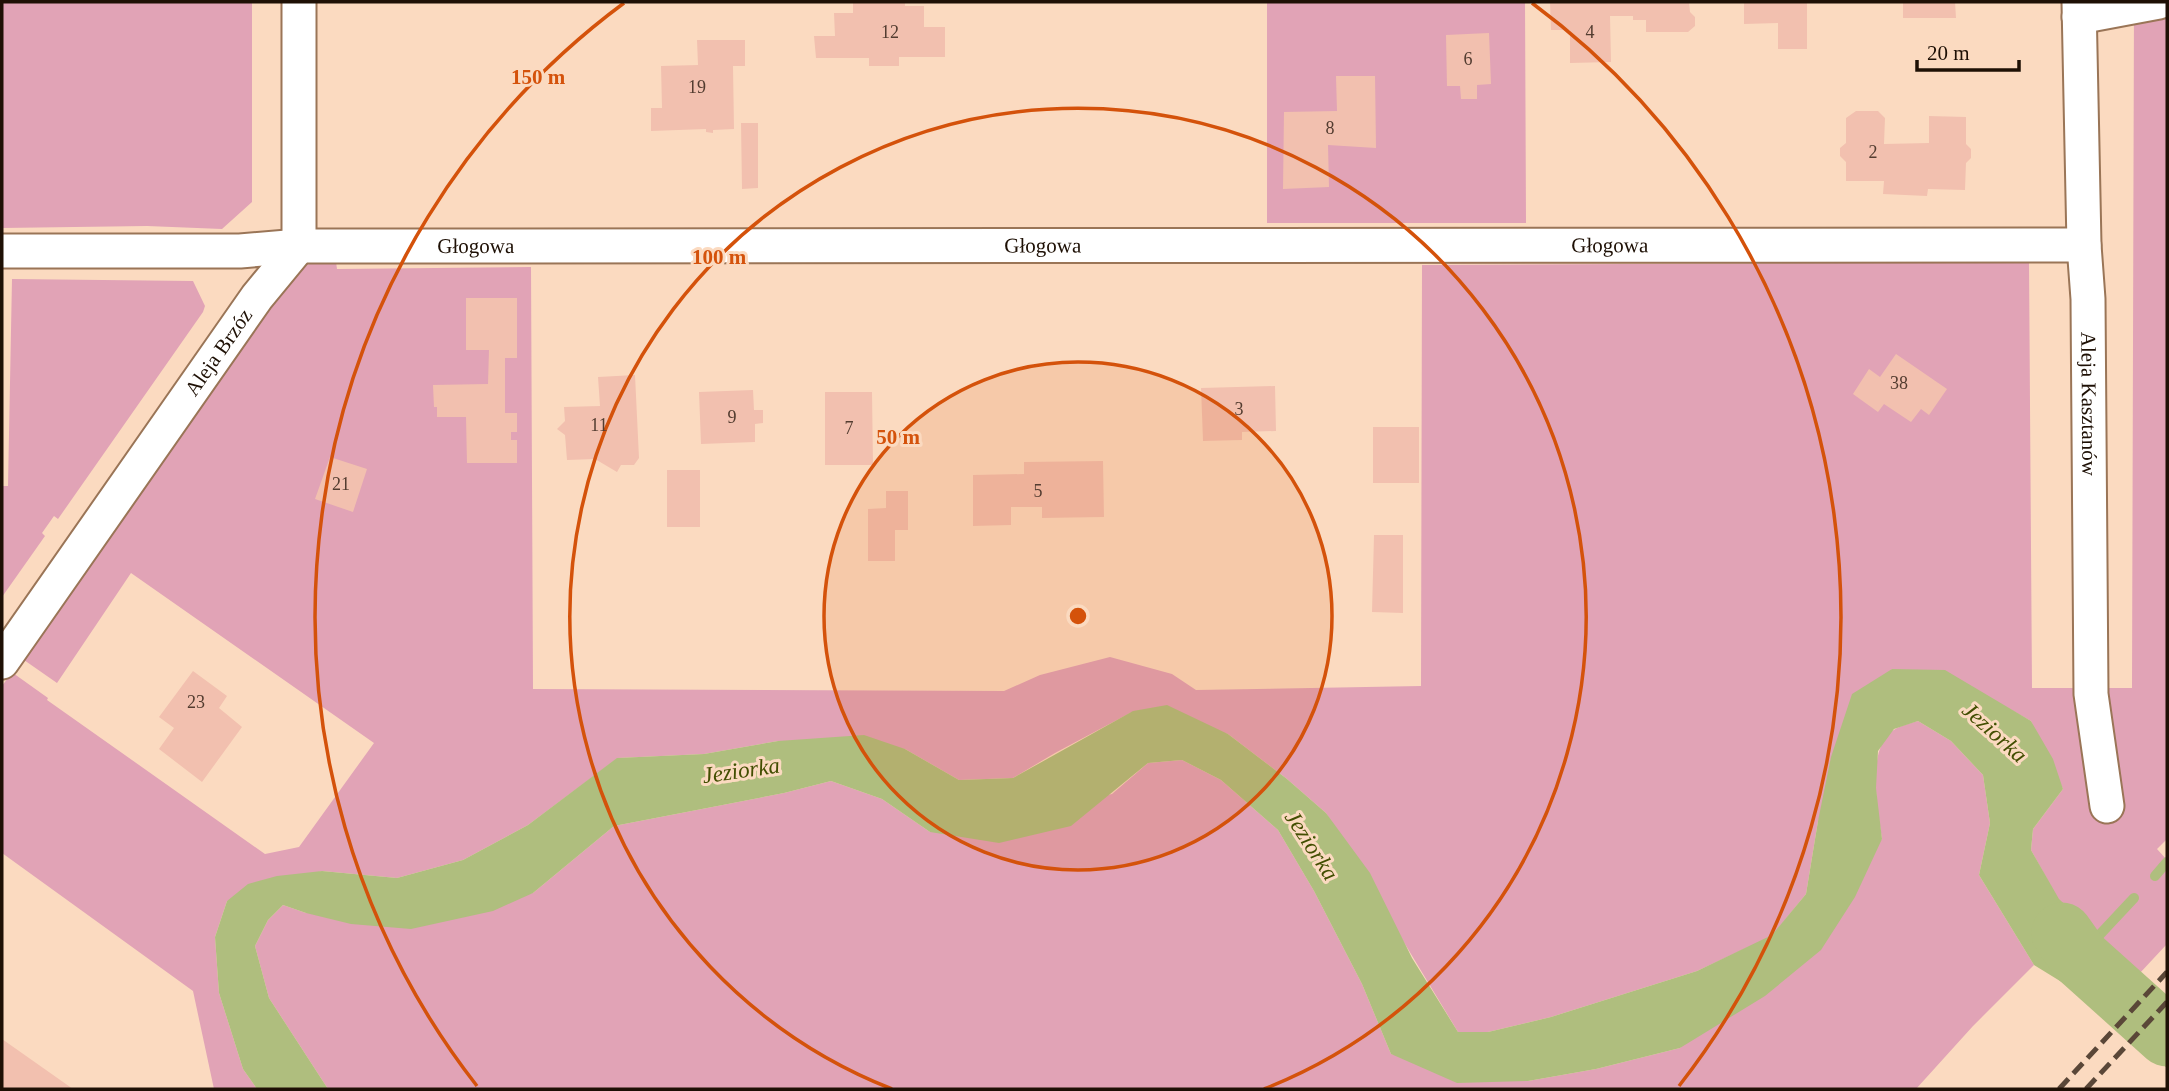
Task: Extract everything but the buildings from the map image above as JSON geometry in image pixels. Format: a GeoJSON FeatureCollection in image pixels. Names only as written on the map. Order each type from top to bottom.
{"type":"FeatureCollection","features":[{"type":"Feature","properties":{"kind":"street"},"geometry":{"type":"LineString","coordinates":[[299,2],[299,246]]}},
{"type":"Feature","properties":{"kind":"street"},"geometry":{"type":"LineString","coordinates":[[2079,9],[2159,2]]}},
{"type":"Feature","properties":{"kind":"street","name":"Aleja Kasztanów"},"geometry":{"type":"LineString","coordinates":[[2079,9],[2084,245],[2088,299],[2091,694],[2107,806]]}},
{"type":"Feature","properties":{"kind":"street","name":"Głogowa"},"geometry":{"type":"LineString","coordinates":[[2,251],[240,251],[299,246],[2084,245]]}},
{"type":"Feature","properties":{"kind":"street","name":"Aleja Brzóz"},"geometry":{"type":"LineString","coordinates":[[2,662],[257,297],[299,246]]}},
{"type":"Feature","properties":{"kind":"shaded area"},"geometry":{"type":"Polygon","coordinates":[[[2,2],[252,2],[252,202],[222,229],[147,226],[2,228],[2,2]]]}},
{"type":"Feature","properties":{"kind":"shaded area"},"geometry":{"type":"Polygon","coordinates":[[[1267,2],[1525,2],[1526,223],[1267,223],[1267,2]]]}},
{"type":"Feature","properties":{"kind":"shaded area"},"geometry":{"type":"Polygon","coordinates":[[[2134,2],[2167,2],[2167,839],[2157,849],[2167,860],[2167,944],[2139,974],[2058,899],[2031,850],[2033,829],[2063,789],[2031,721],[1999,703],[1892,669],[1818,821],[1806,894],[1772,936],[1697,971],[1551,1017],[1488,1032],[1458,1032],[1326,813],[1228,734],[1132,712],[1013,778],[959,780],[905,749],[778,741],[704,754],[618,758],[528,825],[463,860],[397,878],[322,871],[227,901],[215,937],[219,993],[243,1069],[257,1089],[214,1089],[193,991],[2,853],[2,686],[13,673],[265,854],[299,847],[374,743],[131,573],[57,683],[24,660],[257,321],[304,266],[312,263],[336,262],[337,269],[531,267],[533,689],[1004,691],[1040,675],[1110,657],[1172,674],[1196,690],[1421,686],[1422,265],[2029,262],[2032,688],[2132,688],[2134,2]]]}},
{"type":"Feature","properties":{"kind":"shaded area"},"geometry":{"type":"Polygon","coordinates":[[[12,279],[193,281],[205,306],[58,519],[54,516],[42,533],[45,536],[2,597],[2,486],[8,486],[12,279]]]}},
{"type":"Feature","properties":{"kind":"shaded area"},"geometry":{"type":"Polygon","coordinates":[[[1918,721],[1951,741],[1983,775],[1990,823],[1979,875],[2034,965],[1973,1026],[1916,1089],[328,1089],[269,998],[255,946],[268,920],[283,905],[306,913],[533,893],[614,826],[784,793],[831,781],[882,799],[930,832],[1112,794],[1148,763],[1182,760],[1221,780],[1278,830],[1314,891],[1362,984],[1391,1054],[1528,1081],[1596,1069],[1680,1048],[1882,839],[1876,795],[1880,748],[1887,736],[1897,728],[1918,721]]]}},
{"type":"Feature","properties":{"kind":"water"},"geometry":{"type":"Polygon","coordinates":[[[1892,669],[1945,670],[2031,721],[2053,759],[2063,789],[2033,829],[2031,850],[2059,899],[2139,974],[2107,1010],[2034,965],[1979,875],[1990,823],[1983,775],[1951,741],[1918,721],[1894,729],[1878,751],[1876,788],[1882,839],[1855,897],[1821,950],[1765,996],[1680,1048],[1596,1069],[1528,1081],[1457,1083],[1391,1054],[1362,984],[1314,891],[1278,830],[1221,780],[1182,760],[1148,763],[1071,826],[999,843],[930,832],[882,799],[831,781],[784,793],[614,826],[533,893],[493,911],[411,929],[351,924],[283,905],[268,920],[255,946],[269,998],[328,1089],[257,1089],[243,1069],[219,993],[215,937],[227,901],[248,884],[277,876],[322,871],[397,878],[463,860],[528,825],[617,758],[704,754],[778,741],[864,735],[905,749],[959,780],[1013,778],[1133,711],[1167,705],[1228,734],[1326,813],[1370,873],[1412,958],[1458,1032],[1488,1032],[1551,1017],[1697,971],[1772,935],[1806,894],[1831,757],[1852,694],[1892,669]]]}},
{"type":"Feature","properties":{"kind":"water"},"geometry":{"type":"Polygon","coordinates":[[[2167,1027],[2167,1068],[2147,1049],[2167,1027]]]}},
{"type":"Feature","properties":{"kind":"waterway"},"geometry":{"type":"LineString","coordinates":[[2155,876],[2167,862]]}},
{"type":"Feature","properties":{"kind":"waterway"},"geometry":{"type":"LineString","coordinates":[[2090,945],[2134,898]]}},
{"type":"Feature","properties":{"kind":"waterway","name":"Jeziorka"},"geometry":{"type":"LineString","coordinates":[[2062,933],[2079,957],[2167,1036]]}},
{"type":"Feature","properties":{"kind":"railway"},"geometry":{"type":"LineString","coordinates":[[2059,1089],[2167,972]]}},
{"type":"Feature","properties":{"kind":"railway"},"geometry":{"type":"LineString","coordinates":[[2086,1089],[2167,1002]]}}]}
